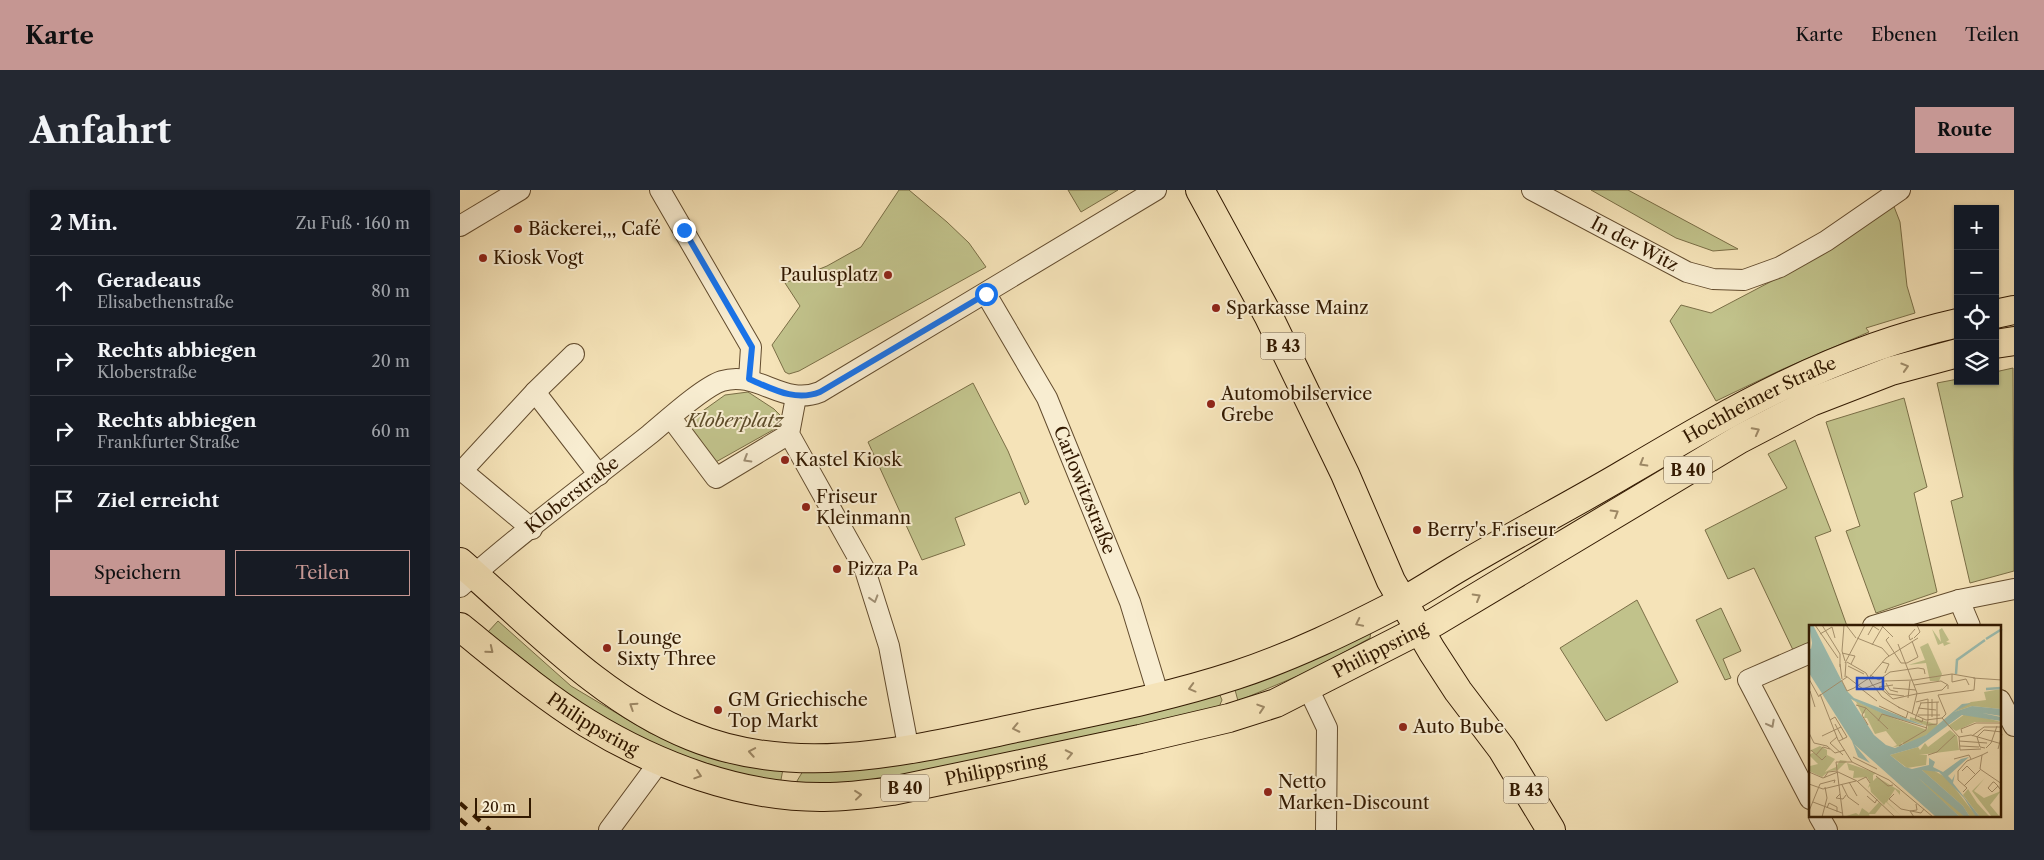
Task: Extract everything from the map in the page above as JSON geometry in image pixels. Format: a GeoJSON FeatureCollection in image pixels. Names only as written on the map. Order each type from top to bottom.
{"type":"FeatureCollection","features":[{"type":"Feature","properties":{"kind":"main road","name":"B 43"},"geometry":{"type":"LineString","coordinates":[[1200,190],[1268,315],[1359,506],[1380,559],[1410,597],[1427,626],[1472,686],[1502,749],[1551,830]]}},
{"type":"Feature","properties":{"kind":"main road","name":"Hochheimer Straße"},"geometry":{"type":"LineString","coordinates":[[1410,597],[1727,414],[1803,374],[1881,344],[1954,324]]}},
{"type":"Feature","properties":{"kind":"main road"},"geometry":{"type":"LineString","coordinates":[[1999,343],[2014,341]]}},
{"type":"Feature","properties":{"kind":"main road","name":"Hochheimer Straße"},"geometry":{"type":"LineString","coordinates":[[1427,626],[1691,468],[1811,402],[1891,371],[1954,353]]}},
{"type":"Feature","properties":{"kind":"main road","name":"Philippsring"},"geometry":{"type":"LineString","coordinates":[[465,574],[599,682],[636,708],[675,730],[703,741],[742,751],[795,758],[855,758],[909,751],[1159,697],[1218,681],[1281,659],[1410,597]]}},
{"type":"Feature","properties":{"kind":"main road","name":"Philippsring"},"geometry":{"type":"LineString","coordinates":[[460,627],[586,723],[660,761],[723,783],[756,791],[795,796],[856,796],[1229,718],[1276,703],[1427,626]]}},
{"type":"Feature","properties":{"kind":"main road"},"geometry":{"type":"LineString","coordinates":[[1218,681],[1228,691],[1232,705],[1229,718]]}},
{"type":"Feature","properties":{"kind":"main road"},"geometry":{"type":"LineString","coordinates":[[795,758],[789,770],[789,784],[795,796]]}},
{"type":"Feature","properties":{"kind":"street"},"geometry":{"type":"LineString","coordinates":[[460,226],[520,190]]}},
{"type":"Feature","properties":{"kind":"street"},"geometry":{"type":"LineString","coordinates":[[660,190],[752,347],[749,379]]}},
{"type":"Feature","properties":{"kind":"street"},"geometry":{"type":"LineString","coordinates":[[909,751],[889,646],[865,570],[789,434],[796,397],[809,396],[820,392],[986,294],[1156,190]]}},
{"type":"Feature","properties":{"kind":"street","name":"In der Witz"},"geometry":{"type":"LineString","coordinates":[[1532,190],[1687,272],[1713,279],[1744,280],[1780,267],[1826,241],[1900,190]]}},
{"type":"Feature","properties":{"kind":"street","name":"Carlowitzstraße"},"geometry":{"type":"LineString","coordinates":[[986,294],[1047,398],[1130,602],[1159,697]]}},
{"type":"Feature","properties":{"kind":"street"},"geometry":{"type":"LineString","coordinates":[[532,529],[461,470],[574,354]]}},
{"type":"Feature","properties":{"kind":"street","name":"Kloberstraße"},"geometry":{"type":"LineString","coordinates":[[465,574],[532,529],[671,418],[720,382],[734,378],[749,379],[796,397]]}},
{"type":"Feature","properties":{"kind":"street"},"geometry":{"type":"LineString","coordinates":[[535,392],[600,475]]}},
{"type":"Feature","properties":{"kind":"street"},"geometry":{"type":"LineString","coordinates":[[671,418],[716,478],[789,434]]}},
{"type":"Feature","properties":{"kind":"street"},"geometry":{"type":"LineString","coordinates":[[1876,625],[1959,600],[2014,589]]}},
{"type":"Feature","properties":{"kind":"street"},"geometry":{"type":"LineString","coordinates":[[1959,600],[1970,625]]}},
{"type":"Feature","properties":{"kind":"street"},"geometry":{"type":"LineString","coordinates":[[1809,654],[1748,680],[1809,797]]}},
{"type":"Feature","properties":{"kind":"street"},"geometry":{"type":"LineString","coordinates":[[1308,688],[1327,728],[1326,830]]}},
{"type":"Feature","properties":{"kind":"street"},"geometry":{"type":"LineString","coordinates":[[2002,704],[2014,726]]}},
{"type":"Feature","properties":{"kind":"street"},"geometry":{"type":"LineString","coordinates":[[609,830],[660,761]]}},
{"type":"Feature","properties":{"kind":"street"},"geometry":{"type":"LineString","coordinates":[[1820,818],[1827,830]]}},
{"type":"Feature","properties":{"kind":"green space","name":"Paulusplatz"},"geometry":{"type":"Polygon","coordinates":[[[899,190],[909,190],[947,222],[969,243],[986,267],[799,371],[789,374],[785,372],[772,345],[800,306],[785,283],[827,266],[861,247],[899,190]]]}},
{"type":"Feature","properties":{"kind":"green space"},"geometry":{"type":"Polygon","coordinates":[[[1068,190],[1118,190],[1081,212],[1068,190]]]}},
{"type":"Feature","properties":{"kind":"green space"},"geometry":{"type":"Polygon","coordinates":[[[1591,190],[1628,190],[1738,249],[1713,251],[1676,238],[1591,190]]]}},
{"type":"Feature","properties":{"kind":"green space"},"geometry":{"type":"Polygon","coordinates":[[[1893,204],[1900,222],[1907,286],[1915,313],[1866,328],[1869,332],[1783,369],[1716,401],[1670,321],[1681,305],[1711,313],[1791,271],[1893,204]]]}},
{"type":"Feature","properties":{"kind":"green space"},"geometry":{"type":"Polygon","coordinates":[[[2013,368],[2014,571],[1970,583],[1951,501],[1963,497],[1937,383],[1954,380],[1954,385],[1999,385],[1999,371],[2013,368]]]}},
{"type":"Feature","properties":{"kind":"green space"},"geometry":{"type":"Polygon","coordinates":[[[973,383],[1008,451],[1029,502],[1025,505],[1020,492],[955,518],[965,545],[922,560],[868,442],[973,383]]]}},
{"type":"Feature","properties":{"kind":"green space","name":"Kloberplatz"},"geometry":{"type":"Polygon","coordinates":[[[748,392],[774,409],[783,418],[780,426],[714,463],[683,425],[725,395],[748,392]]]}},
{"type":"Feature","properties":{"kind":"green space"},"geometry":{"type":"Polygon","coordinates":[[[1904,398],[1927,487],[1914,493],[1937,592],[1876,613],[1846,531],[1860,526],[1826,422],[1904,398]]]}},
{"type":"Feature","properties":{"kind":"green space"},"geometry":{"type":"Polygon","coordinates":[[[1795,440],[1831,531],[1815,537],[1847,625],[1809,625],[1809,642],[1793,650],[1754,568],[1728,579],[1705,530],[1787,488],[1768,454],[1795,440]]]}},
{"type":"Feature","properties":{"kind":"green space"},"geometry":{"type":"Polygon","coordinates":[[[1637,600],[1678,682],[1606,721],[1560,648],[1637,600]]]}},
{"type":"Feature","properties":{"kind":"green space"},"geometry":{"type":"Polygon","coordinates":[[[1721,608],[1741,651],[1723,659],[1731,678],[1725,680],[1696,620],[1721,608]]]}},
{"type":"Feature","properties":{"kind":"green space"},"geometry":{"type":"Polygon","coordinates":[[[498,621],[571,686],[650,733],[701,752],[783,769],[780,785],[700,768],[595,718],[487,633],[498,621]]]}},
{"type":"Feature","properties":{"kind":"green space"},"geometry":{"type":"Polygon","coordinates":[[[1371,631],[1370,638],[1312,670],[1238,701],[1234,686],[1371,631]]]}},
{"type":"Feature","properties":{"kind":"green space"},"geometry":{"type":"Polygon","coordinates":[[[1219,693],[1222,700],[1219,707],[897,780],[799,785],[797,781],[803,771],[1219,693]]]}},
{"type":"Feature","properties":{"kind":"railway"},"geometry":{"type":"LineString","coordinates":[[460,803],[490,830]]}},
{"type":"Feature","properties":{"kind":"railway"},"geometry":{"type":"LineString","coordinates":[[460,819],[472,830]]}},
{"type":"Feature","properties":{"kind":"place","name":"Bäckerei,,, Café"},"geometry":{"type":"Point","coordinates":[518,229]}},
{"type":"Feature","properties":{"kind":"place","name":"Kiosk Vogt"},"geometry":{"type":"Point","coordinates":[483,258]}},
{"type":"Feature","properties":{"kind":"place","name":"Paulusplatz"},"geometry":{"type":"Point","coordinates":[888,275]}},
{"type":"Feature","properties":{"kind":"place","name":"Sparkasse Mainz"},"geometry":{"type":"Point","coordinates":[1216,308]}},
{"type":"Feature","properties":{"kind":"place","name":"Automobilservice Grebe"},"geometry":{"type":"Point","coordinates":[1211,404]}},
{"type":"Feature","properties":{"kind":"place","name":"Kastel Kiosk"},"geometry":{"type":"Point","coordinates":[785,460]}},
{"type":"Feature","properties":{"kind":"place","name":"Friseur Kleinmann"},"geometry":{"type":"Point","coordinates":[806,507]}},
{"type":"Feature","properties":{"kind":"place","name":"Berry's F.riseur"},"geometry":{"type":"Point","coordinates":[1417,530]}},
{"type":"Feature","properties":{"kind":"place","name":"Pizza Pa"},"geometry":{"type":"Point","coordinates":[837,569]}},
{"type":"Feature","properties":{"kind":"place","name":"Lounge Sixty Three"},"geometry":{"type":"Point","coordinates":[607,648]}},
{"type":"Feature","properties":{"kind":"place","name":"GM Griechische Top Markt"},"geometry":{"type":"Point","coordinates":[718,710]}},
{"type":"Feature","properties":{"kind":"place","name":"Auto Bube"},"geometry":{"type":"Point","coordinates":[1403,727]}},
{"type":"Feature","properties":{"kind":"place","name":"Netto Marken-Discount"},"geometry":{"type":"Point","coordinates":[1268,792]}},
{"type":"Feature","properties":{"kind":"route"},"geometry":{"type":"LineString","coordinates":[[684,230],[752,347],[749,379],[796,397],[809,396],[820,392],[986,294]]}}]}
